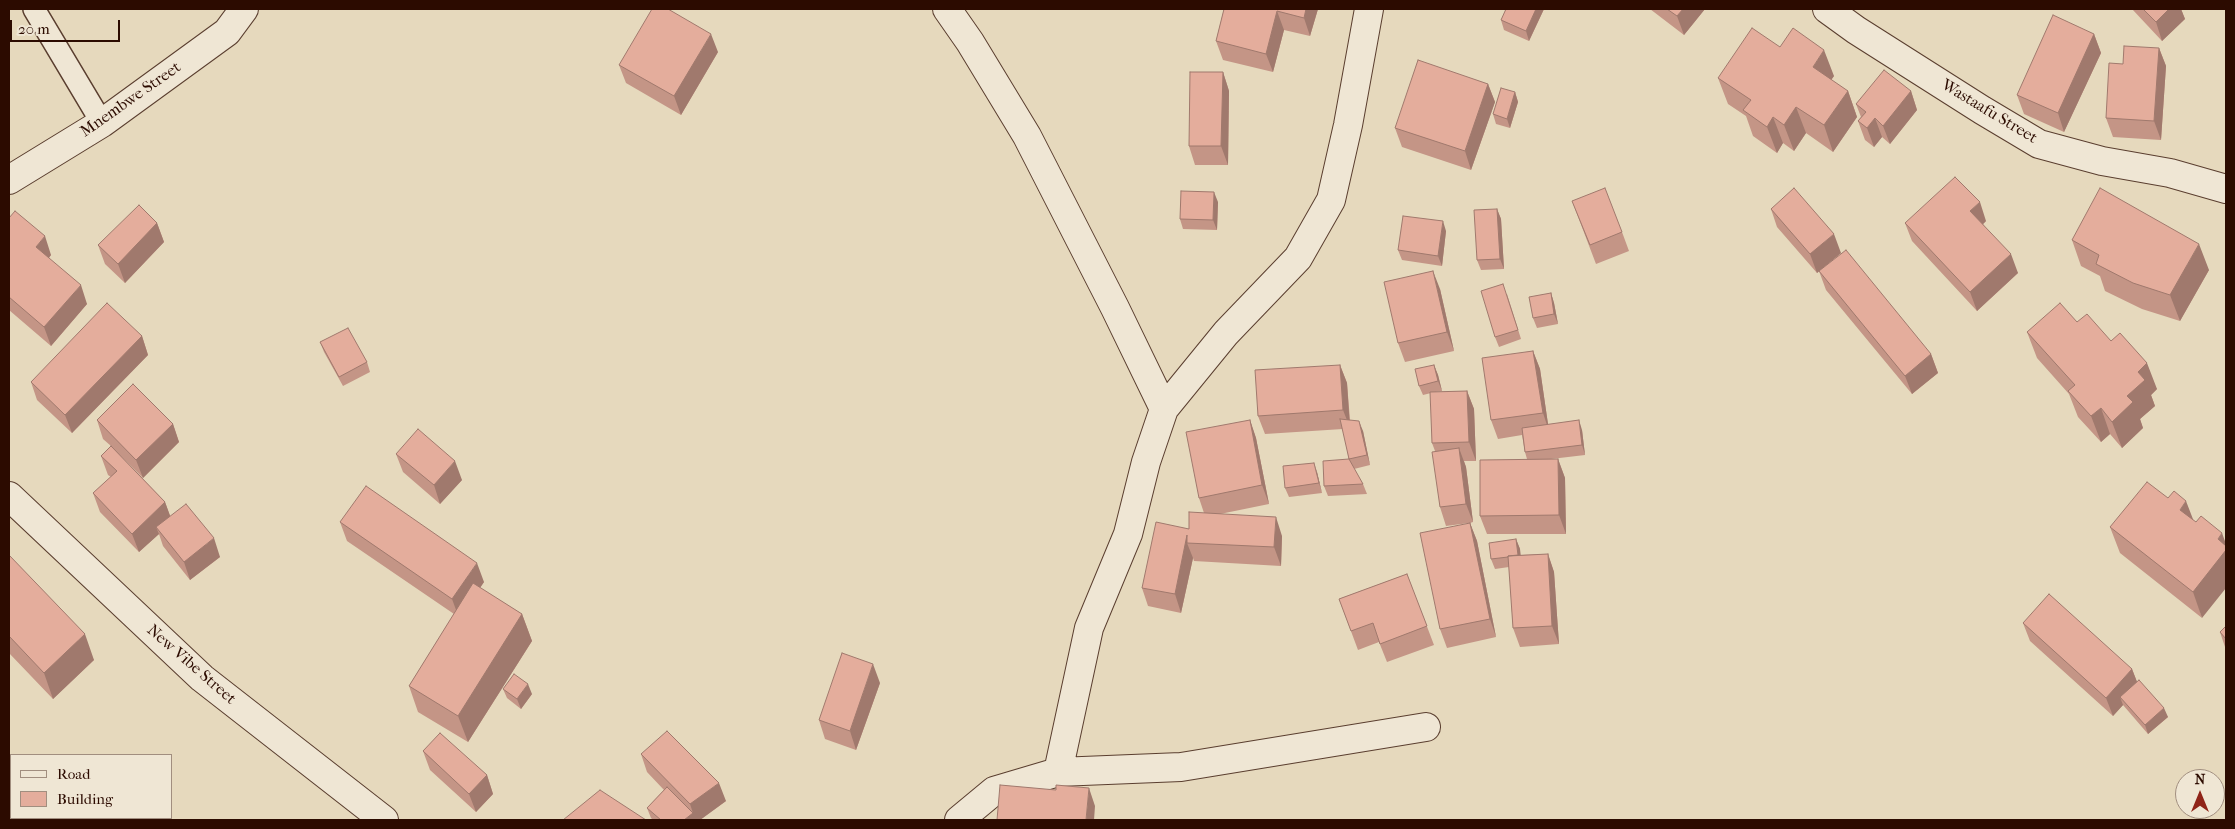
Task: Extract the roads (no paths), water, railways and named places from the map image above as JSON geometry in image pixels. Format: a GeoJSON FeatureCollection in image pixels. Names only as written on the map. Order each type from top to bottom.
{"type":"FeatureCollection","features":[{"type":"Feature","properties":{"kind":"street","name":"Mnembwe Street"},"geometry":{"type":"LineString","coordinates":[[9,180],[102,124],[227,32],[244,9]]}},
{"type":"Feature","properties":{"kind":"street"},"geometry":{"type":"LineString","coordinates":[[947,9],[970,42],[1027,136],[1115,308],[1164,409]]}},
{"type":"Feature","properties":{"kind":"street"},"geometry":{"type":"LineString","coordinates":[[1058,772],[1089,628],[1128,534],[1146,462],[1164,409],[1226,333],[1298,258],[1331,200],[1348,125],[1369,9]]}},
{"type":"Feature","properties":{"kind":"street","name":"Wastaafu Street"},"geometry":{"type":"LineString","coordinates":[[1827,9],[1856,30],[2039,144],[2102,161],[2170,173],[2226,189]]}},
{"type":"Feature","properties":{"kind":"street","name":"New Vibe Street"},"geometry":{"type":"LineString","coordinates":[[9,496],[202,678],[384,820]]}},
{"type":"Feature","properties":{"kind":"street"},"geometry":{"type":"LineString","coordinates":[[959,820],[994,790],[1058,772],[1181,767],[1426,727]]}},
{"type":"Feature","properties":{"kind":"lane"},"geometry":{"type":"LineString","coordinates":[[34,9],[102,124]]}}]}
